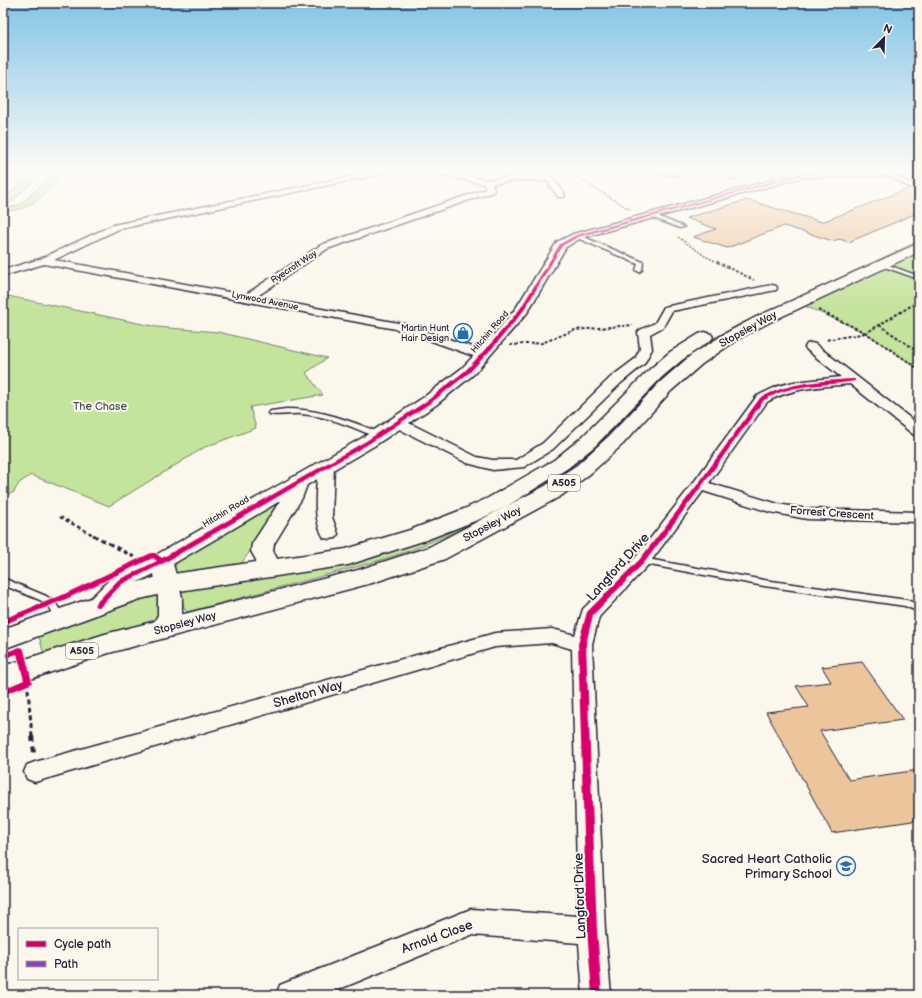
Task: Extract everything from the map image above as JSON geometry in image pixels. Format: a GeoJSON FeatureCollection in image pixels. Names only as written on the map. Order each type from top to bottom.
{"type":"FeatureCollection","features":[{"type":"Feature","properties":{"kind":"main road","name":"Stopsley Way"},"geometry":{"type":"LineString","coordinates":[[3,639],[134,592],[156,569],[270,568],[348,557],[382,547],[452,522],[496,503],[561,464],[588,442],[656,373],[698,341],[718,329],[751,313],[919,237]]}},
{"type":"Feature","properties":{"kind":"main road","name":"Stopsley Way"},"geometry":{"type":"LineString","coordinates":[[17,681],[105,644],[362,577],[437,553],[553,491],[584,468],[616,440],[665,387],[696,360],[732,336],[762,320],[919,247]]}},
{"type":"Feature","properties":{"kind":"street"},"geometry":{"type":"LineString","coordinates":[[3,273],[44,261],[116,227],[157,219]]}},
{"type":"Feature","properties":{"kind":"street","name":"Ryecroft Way"},"geometry":{"type":"LineString","coordinates":[[247,298],[324,247],[407,219]]}},
{"type":"Feature","properties":{"kind":"street","name":"Hitchin Road"},"geometry":{"type":"LineString","coordinates":[[156,569],[300,480],[379,435],[430,401],[468,371],[522,310],[561,245],[577,236],[638,219]]}},
{"type":"Feature","properties":{"kind":"street","name":"Lynwood Avenue"},"geometry":{"type":"LineString","coordinates":[[44,261],[404,327],[482,355]]}},
{"type":"Feature","properties":{"kind":"street"},"geometry":{"type":"LineString","coordinates":[[398,423],[472,460],[493,465],[520,464],[548,446],[616,380],[640,361],[646,349],[644,332],[659,325],[668,309],[772,288]]}},
{"type":"Feature","properties":{"kind":"street"},"geometry":{"type":"LineString","coordinates":[[811,347],[919,432]]}},
{"type":"Feature","properties":{"kind":"street","name":"Langford Drive"},"geometry":{"type":"LineString","coordinates":[[597,995],[592,930],[582,644],[590,614],[642,561],[700,485],[762,399],[772,392],[793,387],[853,380]]}},
{"type":"Feature","properties":{"kind":"street"},"geometry":{"type":"LineString","coordinates":[[326,465],[323,505],[324,517],[330,534]]}},
{"type":"Feature","properties":{"kind":"street"},"geometry":{"type":"LineString","coordinates":[[270,568],[262,551],[264,544],[292,498],[300,480]]}},
{"type":"Feature","properties":{"kind":"street","name":"Forrest Crescent"},"geometry":{"type":"LineString","coordinates":[[700,485],[776,508],[807,514],[919,517]]}},
{"type":"Feature","properties":{"kind":"street"},"geometry":{"type":"LineString","coordinates":[[156,569],[170,596],[170,616],[162,629]]}},
{"type":"Feature","properties":{"kind":"street","name":"Shelton Way"},"geometry":{"type":"LineString","coordinates":[[35,772],[495,640],[552,636],[582,644]]}},
{"type":"Feature","properties":{"kind":"street","name":"Arnold Close"},"geometry":{"type":"LineString","coordinates":[[290,995],[471,922],[592,930]]}},
{"type":"Feature","properties":{"kind":"lane"},"geometry":{"type":"LineString","coordinates":[[655,219],[682,227]]}},
{"type":"Feature","properties":{"kind":"lane"},"geometry":{"type":"LineString","coordinates":[[577,236],[642,263],[639,270]]}},
{"type":"Feature","properties":{"kind":"lane"},"geometry":{"type":"LineString","coordinates":[[881,264],[915,276]]}},
{"type":"Feature","properties":{"kind":"lane"},"geometry":{"type":"LineString","coordinates":[[270,413],[290,410],[325,414],[379,435]]}},
{"type":"Feature","properties":{"kind":"lane"},"geometry":{"type":"LineString","coordinates":[[642,561],[757,582],[907,604],[919,608]]}},
{"type":"Feature","properties":{"kind":"lane"},"geometry":{"type":"LineString","coordinates":[[3,581],[43,598],[51,603],[61,619]]}},
{"type":"Feature","properties":{"kind":"path"},"geometry":{"type":"LineString","coordinates":[[676,236],[705,256],[772,288]]}},
{"type":"Feature","properties":{"kind":"path"},"geometry":{"type":"LineString","coordinates":[[811,347],[816,346],[812,343],[866,333],[919,301]]}},
{"type":"Feature","properties":{"kind":"path"},"geometry":{"type":"LineString","coordinates":[[817,309],[866,333],[919,369]]}},
{"type":"Feature","properties":{"kind":"path"},"geometry":{"type":"LineString","coordinates":[[495,342],[508,345],[542,343],[575,330],[637,324],[659,325]]}},
{"type":"Feature","properties":{"kind":"path"},"geometry":{"type":"LineString","coordinates":[[879,325],[919,352]]}},
{"type":"Feature","properties":{"kind":"path"},"geometry":{"type":"LineString","coordinates":[[60,517],[156,569]]}},
{"type":"Feature","properties":{"kind":"path"},"geometry":{"type":"LineString","coordinates":[[134,564],[156,569]]}},
{"type":"Feature","properties":{"kind":"path"},"geometry":{"type":"LineString","coordinates":[[17,681],[35,772]]}},
{"type":"Feature","properties":{"kind":"green space"},"geometry":{"type":"Polygon","coordinates":[[[919,241],[919,243],[769,312],[615,431],[587,458],[563,476],[530,496],[479,522],[409,551],[371,563],[187,612],[185,610],[179,592],[182,589],[226,581],[300,572],[372,558],[454,529],[535,489],[581,457],[655,383],[705,343],[738,325],[919,241]]]}},
{"type":"Feature","properties":{"kind":"green space"},"geometry":{"type":"Polygon","coordinates":[[[919,250],[919,369],[866,333],[805,306],[919,250]]]}},
{"type":"Feature","properties":{"kind":"green space","name":"The Chase"},"geometry":{"type":"Polygon","coordinates":[[[3,295],[157,327],[218,332],[327,358],[306,373],[323,395],[250,407],[256,428],[205,447],[109,506],[31,475],[19,483],[14,492],[3,497],[3,295]]]}},
{"type":"Feature","properties":{"kind":"green space"},"geometry":{"type":"Polygon","coordinates":[[[274,503],[280,505],[267,528],[240,565],[180,574],[174,572],[173,570],[177,563],[184,556],[274,503]]]}},
{"type":"Feature","properties":{"kind":"green space"},"geometry":{"type":"Polygon","coordinates":[[[158,594],[159,614],[155,620],[44,655],[39,636],[158,594]]]}},
{"type":"Feature","properties":{"kind":"building"},"geometry":{"type":"Polygon","coordinates":[[[688,219],[810,219],[822,222],[831,219],[904,219],[849,242],[839,239],[833,241],[784,226],[727,248],[693,237],[716,229],[688,219]]]}},
{"type":"Feature","properties":{"kind":"building"},"geometry":{"type":"Polygon","coordinates":[[[862,662],[903,720],[820,731],[849,780],[919,770],[919,820],[832,833],[766,712],[809,707],[796,686],[831,682],[822,667],[862,662]]]}},
{"type":"Feature","properties":{"kind":"cycle path"},"geometry":{"type":"LineString","coordinates":[[98,605],[120,582],[162,561],[368,442],[430,401],[468,371],[522,310],[561,245],[577,236],[641,219]]}},
{"type":"Feature","properties":{"kind":"cycle path"},"geometry":{"type":"LineString","coordinates":[[597,995],[592,930],[582,644],[590,614],[642,561],[700,485],[762,399],[772,393],[794,386],[853,380]]}},
{"type":"Feature","properties":{"kind":"cycle path"},"geometry":{"type":"LineString","coordinates":[[3,622],[62,598],[153,555],[162,561]]}},
{"type":"Feature","properties":{"kind":"cycle path"},"geometry":{"type":"LineString","coordinates":[[3,656],[20,650],[28,682],[3,692]]}},
{"type":"Feature","properties":{"kind":"place","name":"Martin Hunt Hair Design"},"geometry":{"type":"Point","coordinates":[463,333]}},
{"type":"Feature","properties":{"kind":"place","name":"Sacred Heart Catholic Primary School"},"geometry":{"type":"Point","coordinates":[846,866]}}]}
